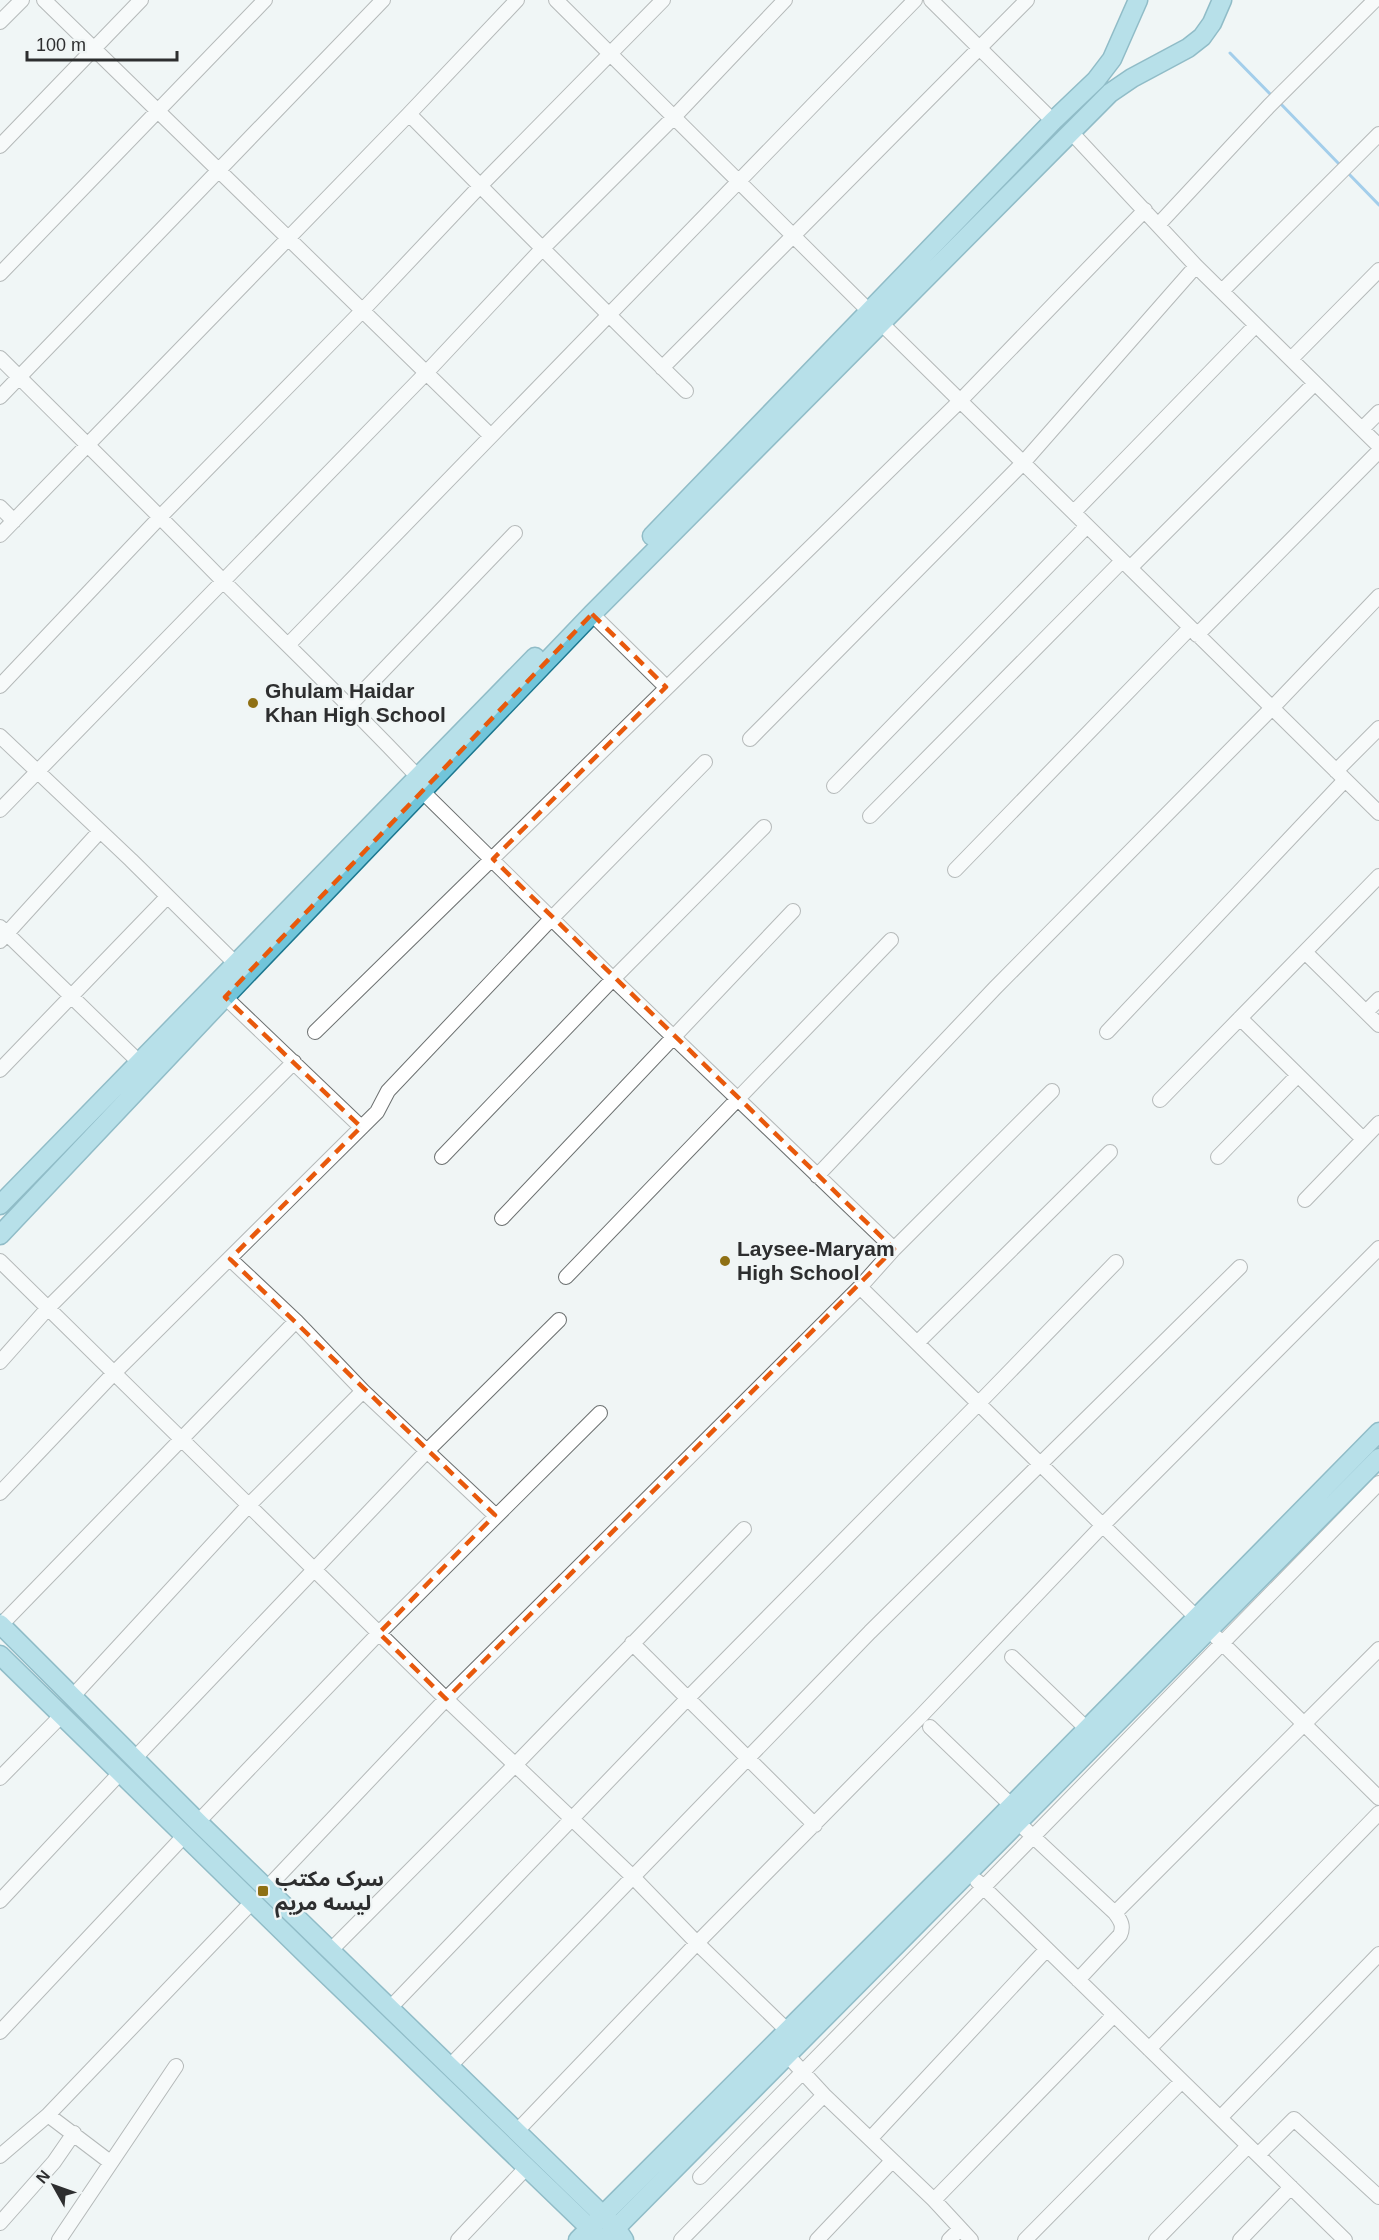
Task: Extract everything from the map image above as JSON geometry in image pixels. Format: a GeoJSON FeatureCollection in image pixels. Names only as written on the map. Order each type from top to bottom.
{"type":"FeatureCollection","features":[{"type":"Feature","properties":{"kind":"main road"},"geometry":{"type":"LineString","coordinates":[[420,784],[592,614],[875,318],[1053,121],[1096,80],[1112,59],[1138,0]]}},
{"type":"Feature","properties":{"kind":"main road"},"geometry":{"type":"LineString","coordinates":[[0,1235],[225,997],[350,856],[875,318],[1110,93],[1132,78],[1188,48],[1202,37],[1222,0]]}},
{"type":"Feature","properties":{"kind":"main road"},"geometry":{"type":"LineString","coordinates":[[0,1204],[235,963],[350,856]]}},
{"type":"Feature","properties":{"kind":"main road"},"geometry":{"type":"LineString","coordinates":[[1210,1630],[1379,1432]]}},
{"type":"Feature","properties":{"kind":"main road"},"geometry":{"type":"LineString","coordinates":[[606,2234],[1017,1819],[1118,1710],[1151,1677],[1210,1630],[1379,1458]]}},
{"type":"Feature","properties":{"kind":"main road"},"geometry":{"type":"LineString","coordinates":[[0,1625],[389,2009],[517,2131],[606,2234]]}},
{"type":"Feature","properties":{"kind":"main road"},"geometry":{"type":"LineString","coordinates":[[0,1655],[526,2168],[606,2234]]}},
{"type":"Feature","properties":{"kind":"main road"},"geometry":{"type":"LineString","coordinates":[[792,2044],[976,1879],[1017,1819],[1087,1729],[1118,1710]]}},
{"type":"Feature","properties":{"kind":"main road"},"geometry":{"type":"LineString","coordinates":[[233,1883],[247,1869]]}},
{"type":"Feature","properties":{"kind":"main road"},"geometry":{"type":"LineString","coordinates":[[275,1924],[289,1910]]}},
{"type":"Feature","properties":{"kind":"street"},"geometry":{"type":"LineString","coordinates":[[0,22],[22,0]]}},
{"type":"Feature","properties":{"kind":"street"},"geometry":{"type":"LineString","coordinates":[[44,0],[490,435]]}},
{"type":"Feature","properties":{"kind":"street"},"geometry":{"type":"LineString","coordinates":[[0,146],[141,0]]}},
{"type":"Feature","properties":{"kind":"street"},"geometry":{"type":"LineString","coordinates":[[0,273],[265,0]]}},
{"type":"Feature","properties":{"kind":"street"},"geometry":{"type":"LineString","coordinates":[[0,397],[383,0]]}},
{"type":"Feature","properties":{"kind":"street"},"geometry":{"type":"LineString","coordinates":[[0,535],[517,0]]}},
{"type":"Feature","properties":{"kind":"street"},"geometry":{"type":"LineString","coordinates":[[556,0],[793,237],[1379,813]]}},
{"type":"Feature","properties":{"kind":"street"},"geometry":{"type":"LineString","coordinates":[[0,686],[161,516],[663,0]]}},
{"type":"Feature","properties":{"kind":"street"},"geometry":{"type":"LineString","coordinates":[[0,810],[224,582],[541,250],[674,117],[784,0]]}},
{"type":"Feature","properties":{"kind":"street"},"geometry":{"type":"LineString","coordinates":[[288,645],[915,0]]}},
{"type":"Feature","properties":{"kind":"street"},"geometry":{"type":"LineString","coordinates":[[931,0],[1053,121]]}},
{"type":"Feature","properties":{"kind":"street"},"geometry":{"type":"LineString","coordinates":[[662,368],[1027,0]]}},
{"type":"Feature","properties":{"kind":"street"},"geometry":{"type":"LineString","coordinates":[[1159,224],[1269,106],[1375,0]]}},
{"type":"Feature","properties":{"kind":"street"},"geometry":{"type":"LineString","coordinates":[[409,114],[541,250],[610,314],[686,391]]}},
{"type":"Feature","properties":{"kind":"street"},"geometry":{"type":"LineString","coordinates":[[1071,132],[1196,266],[1379,446]]}},
{"type":"Feature","properties":{"kind":"street"},"geometry":{"type":"LineString","coordinates":[[1222,291],[1379,134]]}},
{"type":"Feature","properties":{"kind":"street"},"geometry":{"type":"LineString","coordinates":[[315,1032],[960,400],[1145,210]]}},
{"type":"Feature","properties":{"kind":"street"},"geometry":{"type":"LineString","coordinates":[[750,739],[1023,463],[1196,266]]}},
{"type":"Feature","properties":{"kind":"street"},"geometry":{"type":"LineString","coordinates":[[1291,359],[1379,270]]}},
{"type":"Feature","properties":{"kind":"street"},"geometry":{"type":"LineString","coordinates":[[1074,512],[1256,325]]}},
{"type":"Feature","properties":{"kind":"street"},"geometry":{"type":"LineString","coordinates":[[0,358],[350,705],[420,784],[551,919],[894,1249]]}},
{"type":"Feature","properties":{"kind":"street"},"geometry":{"type":"LineString","coordinates":[[870,816],[1315,383]]}},
{"type":"Feature","properties":{"kind":"street"},"geometry":{"type":"LineString","coordinates":[[1362,429],[1379,412]]}},
{"type":"Feature","properties":{"kind":"street"},"geometry":{"type":"LineString","coordinates":[[955,870],[1379,451]]}},
{"type":"Feature","properties":{"kind":"street"},"geometry":{"type":"LineString","coordinates":[[0,507],[14,521]]}},
{"type":"Feature","properties":{"kind":"street"},"geometry":{"type":"LineString","coordinates":[[834,786],[1087,526]]}},
{"type":"Feature","properties":{"kind":"street"},"geometry":{"type":"LineString","coordinates":[[350,705],[515,533]]}},
{"type":"Feature","properties":{"kind":"street"},"geometry":{"type":"LineString","coordinates":[[817,1176],[994,988],[1272,708],[1379,596]]}},
{"type":"Feature","properties":{"kind":"street"},"geometry":{"type":"LineString","coordinates":[[592,614],[666,687]]}},
{"type":"Feature","properties":{"kind":"street"},"geometry":{"type":"LineString","coordinates":[[1107,1032],[1341,776],[1379,728]]}},
{"type":"Feature","properties":{"kind":"street"},"geometry":{"type":"LineString","coordinates":[[0,736],[235,963]]}},
{"type":"Feature","properties":{"kind":"street"},"geometry":{"type":"LineString","coordinates":[[0,1493],[114,1373],[377,1112],[388,1091],[551,919],[705,762]]}},
{"type":"Feature","properties":{"kind":"street"},"geometry":{"type":"LineString","coordinates":[[442,1157],[613,979],[764,827]]}},
{"type":"Feature","properties":{"kind":"street"},"geometry":{"type":"LineString","coordinates":[[100,831],[2,934],[72,995],[139,1062]]}},
{"type":"Feature","properties":{"kind":"street"},"geometry":{"type":"LineString","coordinates":[[1160,1100],[1379,876]]}},
{"type":"Feature","properties":{"kind":"street"},"geometry":{"type":"LineString","coordinates":[[0,1070],[167,897]]}},
{"type":"Feature","properties":{"kind":"street"},"geometry":{"type":"LineString","coordinates":[[502,1218],[793,911]]}},
{"type":"Feature","properties":{"kind":"street"},"geometry":{"type":"LineString","coordinates":[[566,1277],[891,940]]}},
{"type":"Feature","properties":{"kind":"street"},"geometry":{"type":"LineString","coordinates":[[1305,952],[1379,1025]]}},
{"type":"Feature","properties":{"kind":"street"},"geometry":{"type":"LineString","coordinates":[[225,997],[361,1127]]}},
{"type":"Feature","properties":{"kind":"street"},"geometry":{"type":"LineString","coordinates":[[1366,1012],[1379,999]]}},
{"type":"Feature","properties":{"kind":"street"},"geometry":{"type":"LineString","coordinates":[[1240,1018],[1363,1139]]}},
{"type":"Feature","properties":{"kind":"street"},"geometry":{"type":"LineString","coordinates":[[0,1362],[48,1308],[294,1062]]}},
{"type":"Feature","properties":{"kind":"street"},"geometry":{"type":"LineString","coordinates":[[1218,1157],[1298,1075]]}},
{"type":"Feature","properties":{"kind":"street"},"geometry":{"type":"LineString","coordinates":[[267,1888],[446,1699],[860,1287],[894,1249],[1052,1091]]}},
{"type":"Feature","properties":{"kind":"street"},"geometry":{"type":"LineString","coordinates":[[1305,1200],[1379,1123]]}},
{"type":"Feature","properties":{"kind":"street"},"geometry":{"type":"LineString","coordinates":[[917,1342],[1110,1152]]}},
{"type":"Feature","properties":{"kind":"street"},"geometry":{"type":"LineString","coordinates":[[517,2131],[1103,1525],[1379,1248]]}},
{"type":"Feature","properties":{"kind":"street"},"geometry":{"type":"LineString","coordinates":[[230,1259],[296,1321],[363,1391],[495,1515]]}},
{"type":"Feature","properties":{"kind":"street"},"geometry":{"type":"LineString","coordinates":[[0,1261],[446,1699],[633,1877],[792,2044],[803,2073],[934,2200],[971,2240]]}},
{"type":"Feature","properties":{"kind":"street"},"geometry":{"type":"LineString","coordinates":[[389,2009],[688,1698],[1116,1262]]}},
{"type":"Feature","properties":{"kind":"street"},"geometry":{"type":"LineString","coordinates":[[449,2067],[870,1632],[1240,1267]]}},
{"type":"Feature","properties":{"kind":"street"},"geometry":{"type":"LineString","coordinates":[[860,1287],[1379,1798]]}},
{"type":"Feature","properties":{"kind":"street"},"geometry":{"type":"LineString","coordinates":[[134,1759],[428,1450],[559,1320]]}},
{"type":"Feature","properties":{"kind":"street"},"geometry":{"type":"LineString","coordinates":[[0,1625],[296,1321]]}},
{"type":"Feature","properties":{"kind":"street"},"geometry":{"type":"LineString","coordinates":[[73,1696],[248,1506],[363,1391]]}},
{"type":"Feature","properties":{"kind":"street"},"geometry":{"type":"LineString","coordinates":[[198,1822],[379,1633],[600,1413]]}},
{"type":"Feature","properties":{"kind":"street"},"geometry":{"type":"LineString","coordinates":[[1017,1819],[1210,1630],[1379,1483]]}},
{"type":"Feature","properties":{"kind":"street"},"geometry":{"type":"LineString","coordinates":[[330,1951],[515,1765],[744,1529]]}},
{"type":"Feature","properties":{"kind":"street"},"geometry":{"type":"LineString","coordinates":[[632,1643],[815,1825]]}},
{"type":"Feature","properties":{"kind":"street"},"geometry":{"type":"LineString","coordinates":[[1116,1912],[1379,1649]]}},
{"type":"Feature","properties":{"kind":"street"},"geometry":{"type":"LineString","coordinates":[[1012,1657],[1087,1729]]}},
{"type":"Feature","properties":{"kind":"street"},"geometry":{"type":"LineString","coordinates":[[0,1778],[61,1716]]}},
{"type":"Feature","properties":{"kind":"street"},"geometry":{"type":"LineString","coordinates":[[930,1727],[1017,1819],[1116,1912],[1122,1926],[1120,1935],[1078,1980]]}},
{"type":"Feature","properties":{"kind":"street"},"geometry":{"type":"LineString","coordinates":[[0,1901],[120,1773]]}},
{"type":"Feature","properties":{"kind":"street"},"geometry":{"type":"LineString","coordinates":[[1149,2049],[1379,1813]]}},
{"type":"Feature","properties":{"kind":"street"},"geometry":{"type":"LineString","coordinates":[[0,2032],[184,1836]]}},
{"type":"Feature","properties":{"kind":"street"},"geometry":{"type":"LineString","coordinates":[[699,2176],[803,2073],[976,1879],[1345,2240]]}},
{"type":"Feature","properties":{"kind":"street"},"geometry":{"type":"LineString","coordinates":[[0,2156],[48,2115],[252,1902]]}},
{"type":"Feature","properties":{"kind":"street"},"geometry":{"type":"LineString","coordinates":[[870,2139],[1047,1949]]}},
{"type":"Feature","properties":{"kind":"street"},"geometry":{"type":"LineString","coordinates":[[1220,2118],[1379,1954]]}},
{"type":"Feature","properties":{"kind":"street"},"geometry":{"type":"LineString","coordinates":[[934,2200],[1114,2015]]}},
{"type":"Feature","properties":{"kind":"street"},"geometry":{"type":"LineString","coordinates":[[59,2240],[176,2066]]}},
{"type":"Feature","properties":{"kind":"street"},"geometry":{"type":"LineString","coordinates":[[1025,2240],[1182,2081]]}},
{"type":"Feature","properties":{"kind":"street"},"geometry":{"type":"LineString","coordinates":[[681,2240],[824,2095]]}},
{"type":"Feature","properties":{"kind":"street"},"geometry":{"type":"LineString","coordinates":[[48,2115],[110,2162]]}},
{"type":"Feature","properties":{"kind":"street"},"geometry":{"type":"LineString","coordinates":[[1156,2240],[1253,2151],[1294,2119],[1379,2197]]}},
{"type":"Feature","properties":{"kind":"street"},"geometry":{"type":"LineString","coordinates":[[0,2223],[54,2162],[74,2133]]}},
{"type":"Feature","properties":{"kind":"street"},"geometry":{"type":"LineString","coordinates":[[817,2240],[892,2161]]}},
{"type":"Feature","properties":{"kind":"street"},"geometry":{"type":"LineString","coordinates":[[458,2240],[526,2168]]}},
{"type":"Feature","properties":{"kind":"street"},"geometry":{"type":"LineString","coordinates":[[1240,2240],[1291,2187]]}},
{"type":"Feature","properties":{"kind":"street"},"geometry":{"type":"LineString","coordinates":[[949,2240],[960,2229]]}},
{"type":"Feature","properties":{"kind":"highlighted area"},"geometry":{"type":"Polygon","coordinates":[[[592,614],[666,687],[493,859],[894,1249],[446,1699],[379,1633],[495,1515],[230,1259],[361,1127],[225,997],[592,614]]]}},
{"type":"Feature","properties":{"kind":"waterway"},"geometry":{"type":"LineString","coordinates":[[1230,53],[1273,97]]}},
{"type":"Feature","properties":{"kind":"waterway"},"geometry":{"type":"LineString","coordinates":[[1278,101],[1340,165]]}},
{"type":"Feature","properties":{"kind":"waterway"},"geometry":{"type":"LineString","coordinates":[[1347,172],[1379,205]]}},
{"type":"Feature","properties":{"kind":"place","name":"Ghulam Haidar Khan High School"},"geometry":{"type":"Point","coordinates":[253,703]}},
{"type":"Feature","properties":{"kind":"place","name":"Laysee-Maryam High School"},"geometry":{"type":"Point","coordinates":[725,1261]}},
{"type":"Feature","properties":{"kind":"place","name":"سرک مکتب لیسه مریم"},"geometry":{"type":"Point","coordinates":[263,1891]}}]}
